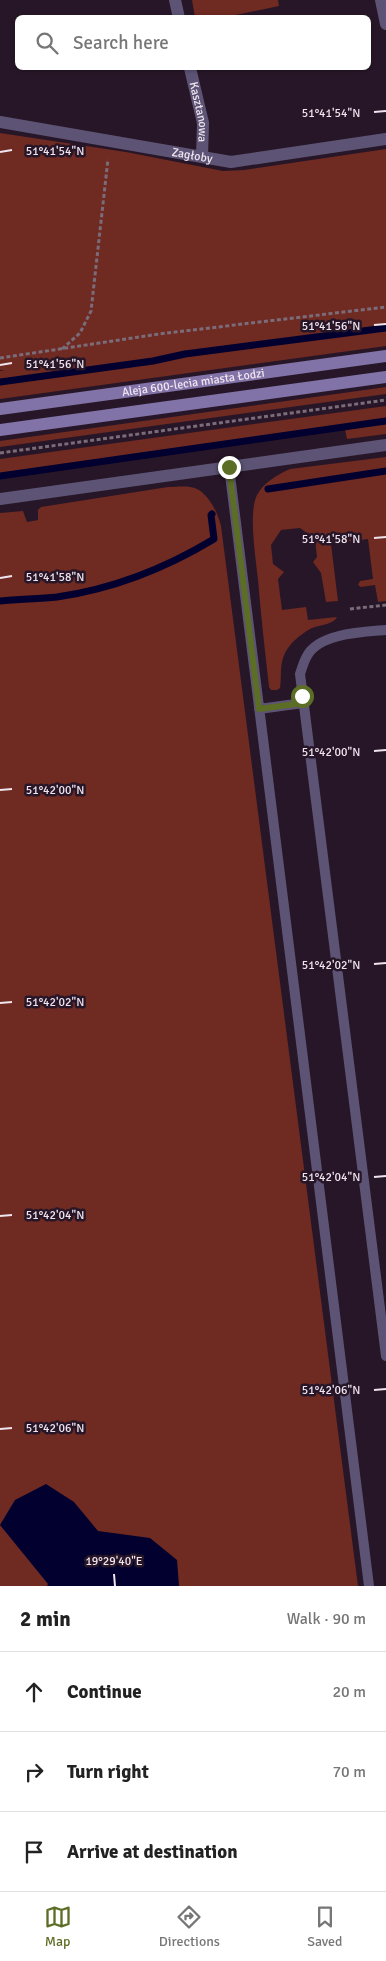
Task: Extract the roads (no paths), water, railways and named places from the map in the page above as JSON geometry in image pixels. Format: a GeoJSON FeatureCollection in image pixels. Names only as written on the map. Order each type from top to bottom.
{"type":"FeatureCollection","features":[{"type":"Feature","properties":{"kind":"main road","name":"Aleja 600-lecia miasta Łodzi"},"geometry":{"type":"LineString","coordinates":[[0,409],[386,356]]}},
{"type":"Feature","properties":{"kind":"main road","name":"Aleja 600-lecia miasta Łodzi"},"geometry":{"type":"LineString","coordinates":[[0,430],[386,377]]}},
{"type":"Feature","properties":{"kind":"street"},"geometry":{"type":"LineString","coordinates":[[175,0],[178,15]]}},
{"type":"Feature","properties":{"kind":"street"},"geometry":{"type":"LineString","coordinates":[[381,0],[386,24]]}},
{"type":"Feature","properties":{"kind":"street","name":"Kasztanowa"},"geometry":{"type":"LineString","coordinates":[[190,70],[203,123],[202,157]]}},
{"type":"Feature","properties":{"kind":"street","name":"Zagłoby"},"geometry":{"type":"LineString","coordinates":[[0,122],[231,162],[386,139]]}},
{"type":"Feature","properties":{"kind":"street"},"geometry":{"type":"LineString","coordinates":[[0,500],[386,445]]}},
{"type":"Feature","properties":{"kind":"lane"},"geometry":{"type":"LineString","coordinates":[[229,467],[369,1586]]}},
{"type":"Feature","properties":{"kind":"lane"},"geometry":{"type":"LineString","coordinates":[[386,630],[339,636],[319,644],[307,654],[300,674],[386,1356]]}},
{"type":"Feature","properties":{"kind":"lane"},"geometry":{"type":"LineString","coordinates":[[259,709],[303,703]]}},
{"type":"Feature","properties":{"kind":"waterway"},"geometry":{"type":"LineString","coordinates":[[0,382],[153,361],[185,354],[386,328]]}},
{"type":"Feature","properties":{"kind":"waterway"},"geometry":{"type":"LineString","coordinates":[[0,476],[386,421]]}},
{"type":"Feature","properties":{"kind":"waterway"},"geometry":{"type":"LineString","coordinates":[[268,489],[386,471]]}},
{"type":"Feature","properties":{"kind":"waterway"},"geometry":{"type":"LineString","coordinates":[[0,601],[57,597],[98,589],[158,568],[214,539],[212,514]]}}]}
